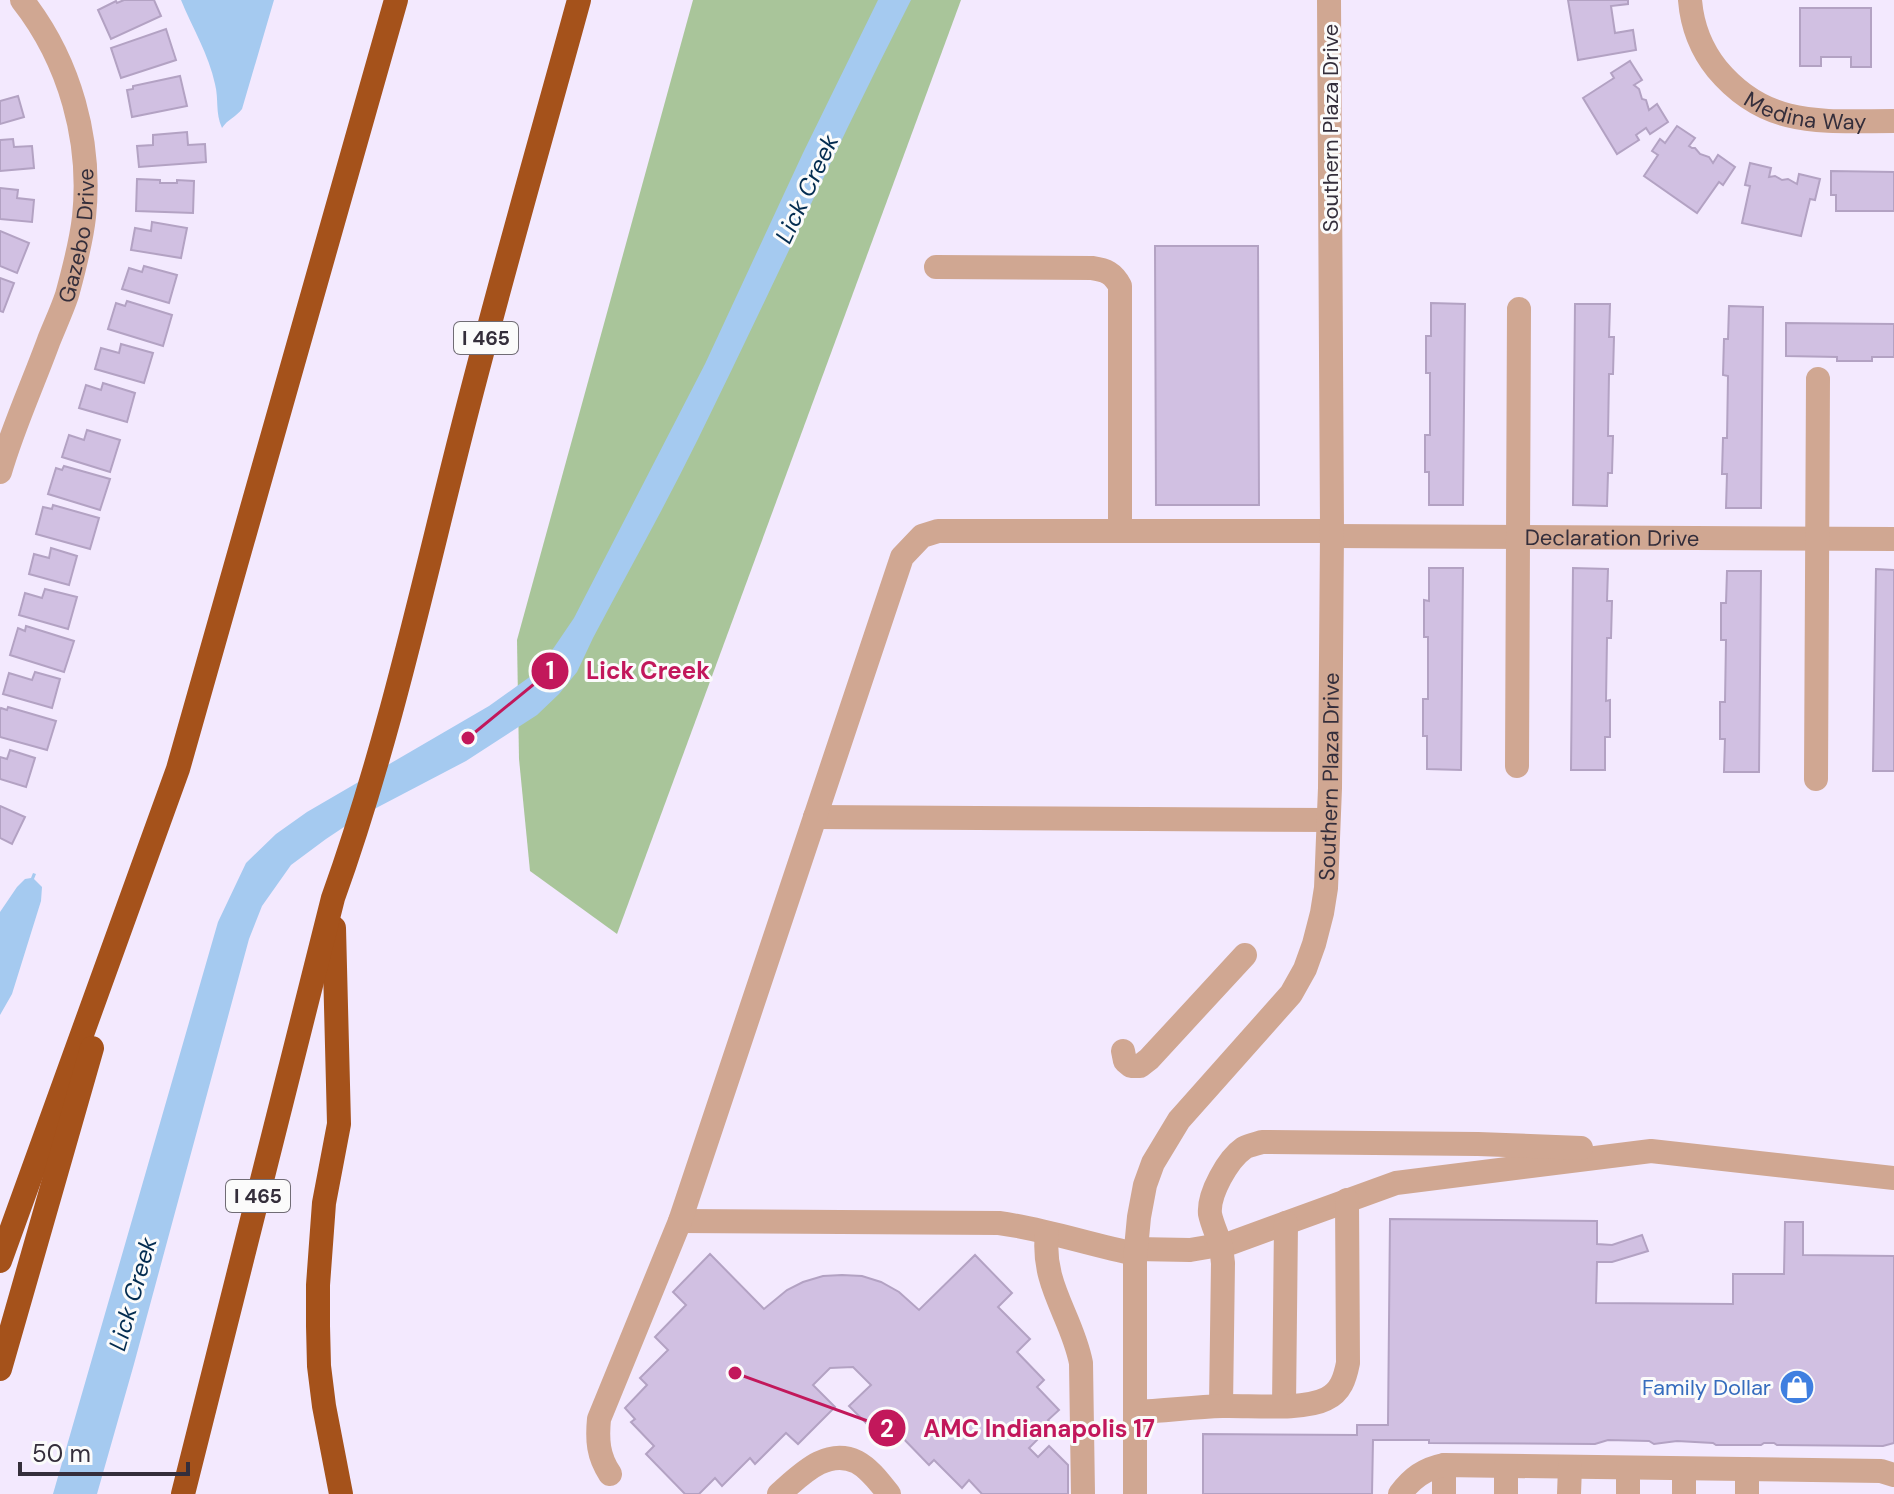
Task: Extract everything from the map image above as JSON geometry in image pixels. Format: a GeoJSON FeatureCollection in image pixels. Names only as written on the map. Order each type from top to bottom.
{"type":"FeatureCollection","features":[{"type":"Feature","properties":{"kind":"highway"},"geometry":{"type":"LineString","coordinates":[[0,1261],[178,769],[396,0]]}},
{"type":"Feature","properties":{"kind":"highway","name":"I 465"},"geometry":{"type":"LineString","coordinates":[[183,1494],[333,898],[354,840],[400,677],[483,349],[579,0]]}},
{"type":"Feature","properties":{"kind":"highway"},"geometry":{"type":"LineString","coordinates":[[0,1369],[142,868]]}},
{"type":"Feature","properties":{"kind":"highway"},"geometry":{"type":"LineString","coordinates":[[333,898],[339,1124],[324,1203],[318,1326],[324,1406],[341,1494]]}},
{"type":"Feature","properties":{"kind":"street","name":"Gazebo Drive"},"geometry":{"type":"LineString","coordinates":[[0,472],[67,294],[84,217],[85,167],[77,112],[51,46],[22,0]]}},
{"type":"Feature","properties":{"kind":"street","name":"Southern Plaza Drive"},"geometry":{"type":"LineString","coordinates":[[1135,1494],[1136,1251],[1145,1185],[1153,1163],[1179,1120],[1291,994],[1314,944],[1326,888],[1332,534],[1329,0]]}},
{"type":"Feature","properties":{"kind":"street","name":"Medina Way"},"geometry":{"type":"LineString","coordinates":[[1690,0],[1695,28],[1713,63],[1736,91],[1754,102],[1793,118],[1812,121],[1894,121]]}},
{"type":"Feature","properties":{"kind":"street"},"geometry":{"type":"LineString","coordinates":[[936,267],[1092,268],[1105,270],[1115,277],[1120,286],[1120,531]]}},
{"type":"Feature","properties":{"kind":"street"},"geometry":{"type":"LineString","coordinates":[[1517,766],[1519,309]]}},
{"type":"Feature","properties":{"kind":"street"},"geometry":{"type":"LineString","coordinates":[[1816,779],[1818,379]]}},
{"type":"Feature","properties":{"kind":"street","name":"Declaration Drive"},"geometry":{"type":"LineString","coordinates":[[610,1474],[597,1446],[599,1419],[680,1221],[902,557],[922,536],[938,531],[1120,531],[1894,539]]}},
{"type":"Feature","properties":{"kind":"street"},"geometry":{"type":"LineString","coordinates":[[815,817],[1328,820]]}},
{"type":"Feature","properties":{"kind":"street"},"geometry":{"type":"LineString","coordinates":[[1123,1051],[1125,1061],[1131,1066],[1140,1066],[1149,1059],[1245,955]]}},
{"type":"Feature","properties":{"kind":"street"},"geometry":{"type":"LineString","coordinates":[[1221,1406],[1223,1263],[1210,1203],[1230,1163],[1241,1150],[1251,1145],[1262,1142],[1478,1144],[1651,1151],[1894,1178]]}},
{"type":"Feature","properties":{"kind":"street"},"geometry":{"type":"LineString","coordinates":[[680,1221],[999,1223],[1095,1246],[1136,1251],[1190,1250],[1221,1246],[1396,1183],[1651,1151]]}},
{"type":"Feature","properties":{"kind":"street"},"geometry":{"type":"LineString","coordinates":[[1135,1412],[1310,1404],[1327,1399],[1338,1390],[1345,1379],[1348,1363],[1347,1200]]}},
{"type":"Feature","properties":{"kind":"street"},"geometry":{"type":"LineString","coordinates":[[1284,1406],[1286,1223]]}},
{"type":"Feature","properties":{"kind":"street"},"geometry":{"type":"LineString","coordinates":[[1047,1233],[1050,1279],[1078,1347],[1081,1363],[1083,1494]]}},
{"type":"Feature","properties":{"kind":"street"},"geometry":{"type":"LineString","coordinates":[[779,1494],[809,1468],[824,1460],[839,1459],[856,1461],[889,1494]]}},
{"type":"Feature","properties":{"kind":"street"},"geometry":{"type":"LineString","coordinates":[[1444,1465],[1444,1494]]}},
{"type":"Feature","properties":{"kind":"street"},"geometry":{"type":"LineString","coordinates":[[1400,1494],[1417,1475],[1428,1468],[1444,1465],[1684,1469],[1747,1482],[1869,1483],[1881,1471],[1894,1475]]}},
{"type":"Feature","properties":{"kind":"street"},"geometry":{"type":"LineString","coordinates":[[1506,1466],[1506,1494]]}},
{"type":"Feature","properties":{"kind":"street"},"geometry":{"type":"LineString","coordinates":[[1569,1494],[1570,1467]]}},
{"type":"Feature","properties":{"kind":"street"},"geometry":{"type":"LineString","coordinates":[[1628,1468],[1628,1494]]}},
{"type":"Feature","properties":{"kind":"street"},"geometry":{"type":"LineString","coordinates":[[1684,1469],[1684,1494]]}},
{"type":"Feature","properties":{"kind":"green space"},"geometry":{"type":"Polygon","coordinates":[[[693,0],[961,0],[617,934],[530,871],[519,759],[517,640],[693,0]]]}},
{"type":"Feature","properties":{"kind":"water"},"geometry":{"type":"Polygon","coordinates":[[[181,0],[274,0],[242,109],[222,128],[212,73],[181,0]]]}},
{"type":"Feature","properties":{"kind":"water","name":"Lick Creek"},"geometry":{"type":"Polygon","coordinates":[[[878,0],[911,0],[698,439],[577,672],[537,715],[466,761],[359,817],[291,865],[262,906],[249,939],[97,1494],[53,1494],[218,922],[246,863],[276,834],[307,812],[489,706],[538,671],[574,618],[705,364],[878,0]]]}},
{"type":"Feature","properties":{"kind":"water"},"geometry":{"type":"Polygon","coordinates":[[[33,873],[36,874],[34,879],[42,887],[41,901],[12,994],[0,1015],[0,912],[17,887],[25,879],[31,878],[33,873]]]}},
{"type":"Feature","properties":{"kind":"building"},"geometry":{"type":"Polygon","coordinates":[[[124,0],[154,0],[161,16],[111,39],[98,10],[124,0]]]}},
{"type":"Feature","properties":{"kind":"building"},"geometry":{"type":"Polygon","coordinates":[[[1568,0],[1628,0],[1628,4],[1611,6],[1615,33],[1633,30],[1636,50],[1578,60],[1568,0]]]}},
{"type":"Feature","properties":{"kind":"building"},"geometry":{"type":"Polygon","coordinates":[[[1800,8],[1871,8],[1871,67],[1851,67],[1851,57],[1821,57],[1821,66],[1800,66],[1800,8]]]}},
{"type":"Feature","properties":{"kind":"building"},"geometry":{"type":"Polygon","coordinates":[[[166,29],[176,60],[121,78],[111,48],[166,29]]]}},
{"type":"Feature","properties":{"kind":"building"},"geometry":{"type":"Polygon","coordinates":[[[1630,61],[1642,80],[1634,85],[1642,99],[1646,100],[1649,110],[1657,104],[1668,122],[1650,134],[1646,128],[1636,135],[1639,140],[1617,154],[1583,98],[1614,78],[1611,73],[1630,61]]]}},
{"type":"Feature","properties":{"kind":"building"},"geometry":{"type":"Polygon","coordinates":[[[180,76],[187,106],[132,117],[127,90],[180,76]]]}},
{"type":"Feature","properties":{"kind":"building"},"geometry":{"type":"Polygon","coordinates":[[[18,96],[24,117],[0,124],[0,101],[18,96]]]}},
{"type":"Feature","properties":{"kind":"building"},"geometry":{"type":"Polygon","coordinates":[[[1677,126],[1695,138],[1689,146],[1700,154],[1709,157],[1713,163],[1718,155],[1735,167],[1723,185],[1719,182],[1697,213],[1644,176],[1658,155],[1652,151],[1660,139],[1665,143],[1677,126]]]}},
{"type":"Feature","properties":{"kind":"building"},"geometry":{"type":"Polygon","coordinates":[[[187,132],[188,145],[205,144],[206,162],[139,167],[137,146],[153,145],[153,135],[187,132]]]}},
{"type":"Feature","properties":{"kind":"building"},"geometry":{"type":"Polygon","coordinates":[[[13,139],[14,147],[32,146],[34,168],[0,171],[0,140],[13,139]]]}},
{"type":"Feature","properties":{"kind":"building"},"geometry":{"type":"Polygon","coordinates":[[[1750,163],[1771,168],[1769,177],[1788,179],[1797,184],[1799,174],[1820,179],[1815,200],[1810,199],[1801,236],[1742,223],[1750,186],[1745,185],[1750,163]]]}},
{"type":"Feature","properties":{"kind":"building"},"geometry":{"type":"Polygon","coordinates":[[[1831,171],[1894,172],[1894,211],[1836,211],[1836,195],[1831,195],[1831,171]]]}},
{"type":"Feature","properties":{"kind":"building"},"geometry":{"type":"Polygon","coordinates":[[[137,179],[160,180],[160,183],[194,181],[193,213],[136,211],[137,179]]]}},
{"type":"Feature","properties":{"kind":"building"},"geometry":{"type":"Polygon","coordinates":[[[0,188],[18,190],[17,198],[34,200],[32,222],[0,219],[0,188]]]}},
{"type":"Feature","properties":{"kind":"building"},"geometry":{"type":"Polygon","coordinates":[[[152,222],[187,228],[181,258],[131,250],[135,228],[151,231],[152,222]]]}},
{"type":"Feature","properties":{"kind":"building"},"geometry":{"type":"Polygon","coordinates":[[[0,231],[29,243],[17,273],[0,266],[0,231]]]}},
{"type":"Feature","properties":{"kind":"building"},"geometry":{"type":"Polygon","coordinates":[[[1155,246],[1258,246],[1259,505],[1156,505],[1155,246]]]}},
{"type":"Feature","properties":{"kind":"building"},"geometry":{"type":"Polygon","coordinates":[[[144,266],[177,275],[169,303],[122,289],[129,268],[142,272],[144,266]]]}},
{"type":"Feature","properties":{"kind":"building"},"geometry":{"type":"Polygon","coordinates":[[[0,278],[14,283],[3,312],[0,311],[0,278]]]}},
{"type":"Feature","properties":{"kind":"building"},"geometry":{"type":"Polygon","coordinates":[[[127,301],[172,315],[163,346],[108,329],[116,303],[125,306],[127,301]]]}},
{"type":"Feature","properties":{"kind":"building"},"geometry":{"type":"Polygon","coordinates":[[[1431,303],[1465,304],[1463,505],[1429,505],[1425,435],[1430,435],[1430,373],[1426,373],[1426,336],[1431,336],[1431,303]]]}},
{"type":"Feature","properties":{"kind":"building"},"geometry":{"type":"Polygon","coordinates":[[[1575,304],[1610,304],[1609,337],[1614,337],[1613,374],[1609,374],[1608,436],[1613,436],[1607,506],[1573,505],[1575,304]]]}},
{"type":"Feature","properties":{"kind":"building"},"geometry":{"type":"Polygon","coordinates":[[[1729,306],[1763,307],[1761,508],[1726,508],[1727,474],[1722,474],[1723,438],[1727,438],[1728,376],[1723,375],[1729,306]]]}},
{"type":"Feature","properties":{"kind":"building"},"geometry":{"type":"Polygon","coordinates":[[[1786,323],[1894,324],[1894,357],[1872,357],[1872,361],[1837,361],[1837,357],[1786,356],[1786,323]]]}},
{"type":"Feature","properties":{"kind":"building"},"geometry":{"type":"Polygon","coordinates":[[[121,344],[153,353],[144,383],[95,369],[101,348],[119,353],[121,344]]]}},
{"type":"Feature","properties":{"kind":"building"},"geometry":{"type":"Polygon","coordinates":[[[103,383],[135,393],[127,422],[79,408],[86,385],[101,390],[103,383]]]}},
{"type":"Feature","properties":{"kind":"building"},"geometry":{"type":"Polygon","coordinates":[[[87,430],[120,440],[110,472],[62,457],[69,435],[84,440],[87,430]]]}},
{"type":"Feature","properties":{"kind":"building"},"geometry":{"type":"Polygon","coordinates":[[[64,466],[110,479],[100,510],[48,494],[56,468],[62,470],[64,466]]]}},
{"type":"Feature","properties":{"kind":"building"},"geometry":{"type":"Polygon","coordinates":[[[53,505],[99,518],[90,549],[36,534],[43,507],[52,509],[53,505]]]}},
{"type":"Feature","properties":{"kind":"building"},"geometry":{"type":"Polygon","coordinates":[[[51,548],[77,556],[69,585],[29,574],[34,554],[49,558],[51,548]]]}},
{"type":"Feature","properties":{"kind":"building"},"geometry":{"type":"Polygon","coordinates":[[[1429,568],[1463,568],[1461,770],[1427,769],[1423,699],[1428,699],[1428,637],[1424,637],[1424,600],[1429,601],[1429,568]]]}},
{"type":"Feature","properties":{"kind":"building"},"geometry":{"type":"Polygon","coordinates":[[[1573,568],[1608,569],[1607,601],[1612,601],[1611,638],[1607,638],[1606,701],[1610,700],[1610,737],[1605,737],[1605,770],[1571,770],[1573,568]]]}},
{"type":"Feature","properties":{"kind":"building"},"geometry":{"type":"Polygon","coordinates":[[[1876,569],[1894,570],[1894,771],[1873,771],[1876,569]]]}},
{"type":"Feature","properties":{"kind":"building"},"geometry":{"type":"Polygon","coordinates":[[[1727,571],[1761,571],[1759,772],[1724,772],[1725,739],[1720,739],[1720,702],[1725,702],[1726,640],[1721,640],[1721,603],[1726,603],[1727,571]]]}},
{"type":"Feature","properties":{"kind":"building"},"geometry":{"type":"Polygon","coordinates":[[[45,589],[77,597],[68,629],[19,615],[25,593],[42,598],[45,589]]]}},
{"type":"Feature","properties":{"kind":"building"},"geometry":{"type":"Polygon","coordinates":[[[26,626],[74,641],[64,672],[10,655],[18,628],[25,631],[26,626]]]}},
{"type":"Feature","properties":{"kind":"building"},"geometry":{"type":"Polygon","coordinates":[[[35,672],[60,679],[52,708],[3,694],[9,673],[32,680],[35,672]]]}},
{"type":"Feature","properties":{"kind":"building"},"geometry":{"type":"Polygon","coordinates":[[[8,707],[56,721],[47,750],[0,737],[0,710],[7,710],[8,707]]]}},
{"type":"Feature","properties":{"kind":"building"},"geometry":{"type":"Polygon","coordinates":[[[10,750],[35,758],[26,787],[0,779],[0,757],[7,759],[10,750]]]}},
{"type":"Feature","properties":{"kind":"building"},"geometry":{"type":"Polygon","coordinates":[[[0,806],[25,817],[12,844],[0,838],[0,806]]]}},
{"type":"Feature","properties":{"kind":"building"},"geometry":{"type":"Polygon","coordinates":[[[1390,1219],[1597,1221],[1597,1244],[1612,1245],[1642,1235],[1648,1251],[1612,1262],[1597,1262],[1596,1303],[1733,1304],[1733,1274],[1784,1274],[1785,1222],[1803,1222],[1803,1255],[1894,1256],[1894,1443],[1883,1446],[1716,1445],[1677,1441],[1654,1444],[1649,1441],[1608,1440],[1595,1444],[1373,1440],[1372,1494],[1203,1494],[1203,1434],[1357,1435],[1357,1425],[1388,1425],[1390,1219]]]}},
{"type":"Feature","properties":{"kind":"building"},"geometry":{"type":"Polygon","coordinates":[[[710,1254],[764,1309],[787,1290],[803,1282],[842,1275],[862,1276],[881,1282],[899,1292],[919,1310],[975,1255],[1012,1293],[998,1307],[1030,1339],[1017,1352],[1044,1380],[1037,1387],[1059,1410],[1048,1420],[1052,1425],[1029,1448],[1038,1457],[1049,1446],[1068,1465],[1068,1494],[982,1494],[969,1480],[962,1488],[934,1460],[929,1465],[898,1433],[887,1444],[849,1406],[871,1385],[853,1367],[830,1368],[813,1385],[835,1407],[798,1444],[786,1433],[755,1464],[750,1458],[722,1486],[715,1478],[699,1494],[685,1494],[646,1454],[654,1446],[631,1422],[635,1419],[625,1408],[647,1385],[640,1378],[668,1350],[655,1337],[686,1305],[673,1292],[710,1254]]]}},
{"type":"Feature","properties":{"kind":"place","name":"Lick Creek"},"geometry":{"type":"Point","coordinates":[468,738]}},
{"type":"Feature","properties":{"kind":"place","name":"AMC Indianapolis 17"},"geometry":{"type":"Point","coordinates":[735,1373]}},
{"type":"Feature","properties":{"kind":"place","name":"Family Dollar"},"geometry":{"type":"Point","coordinates":[1797,1387]}}]}
